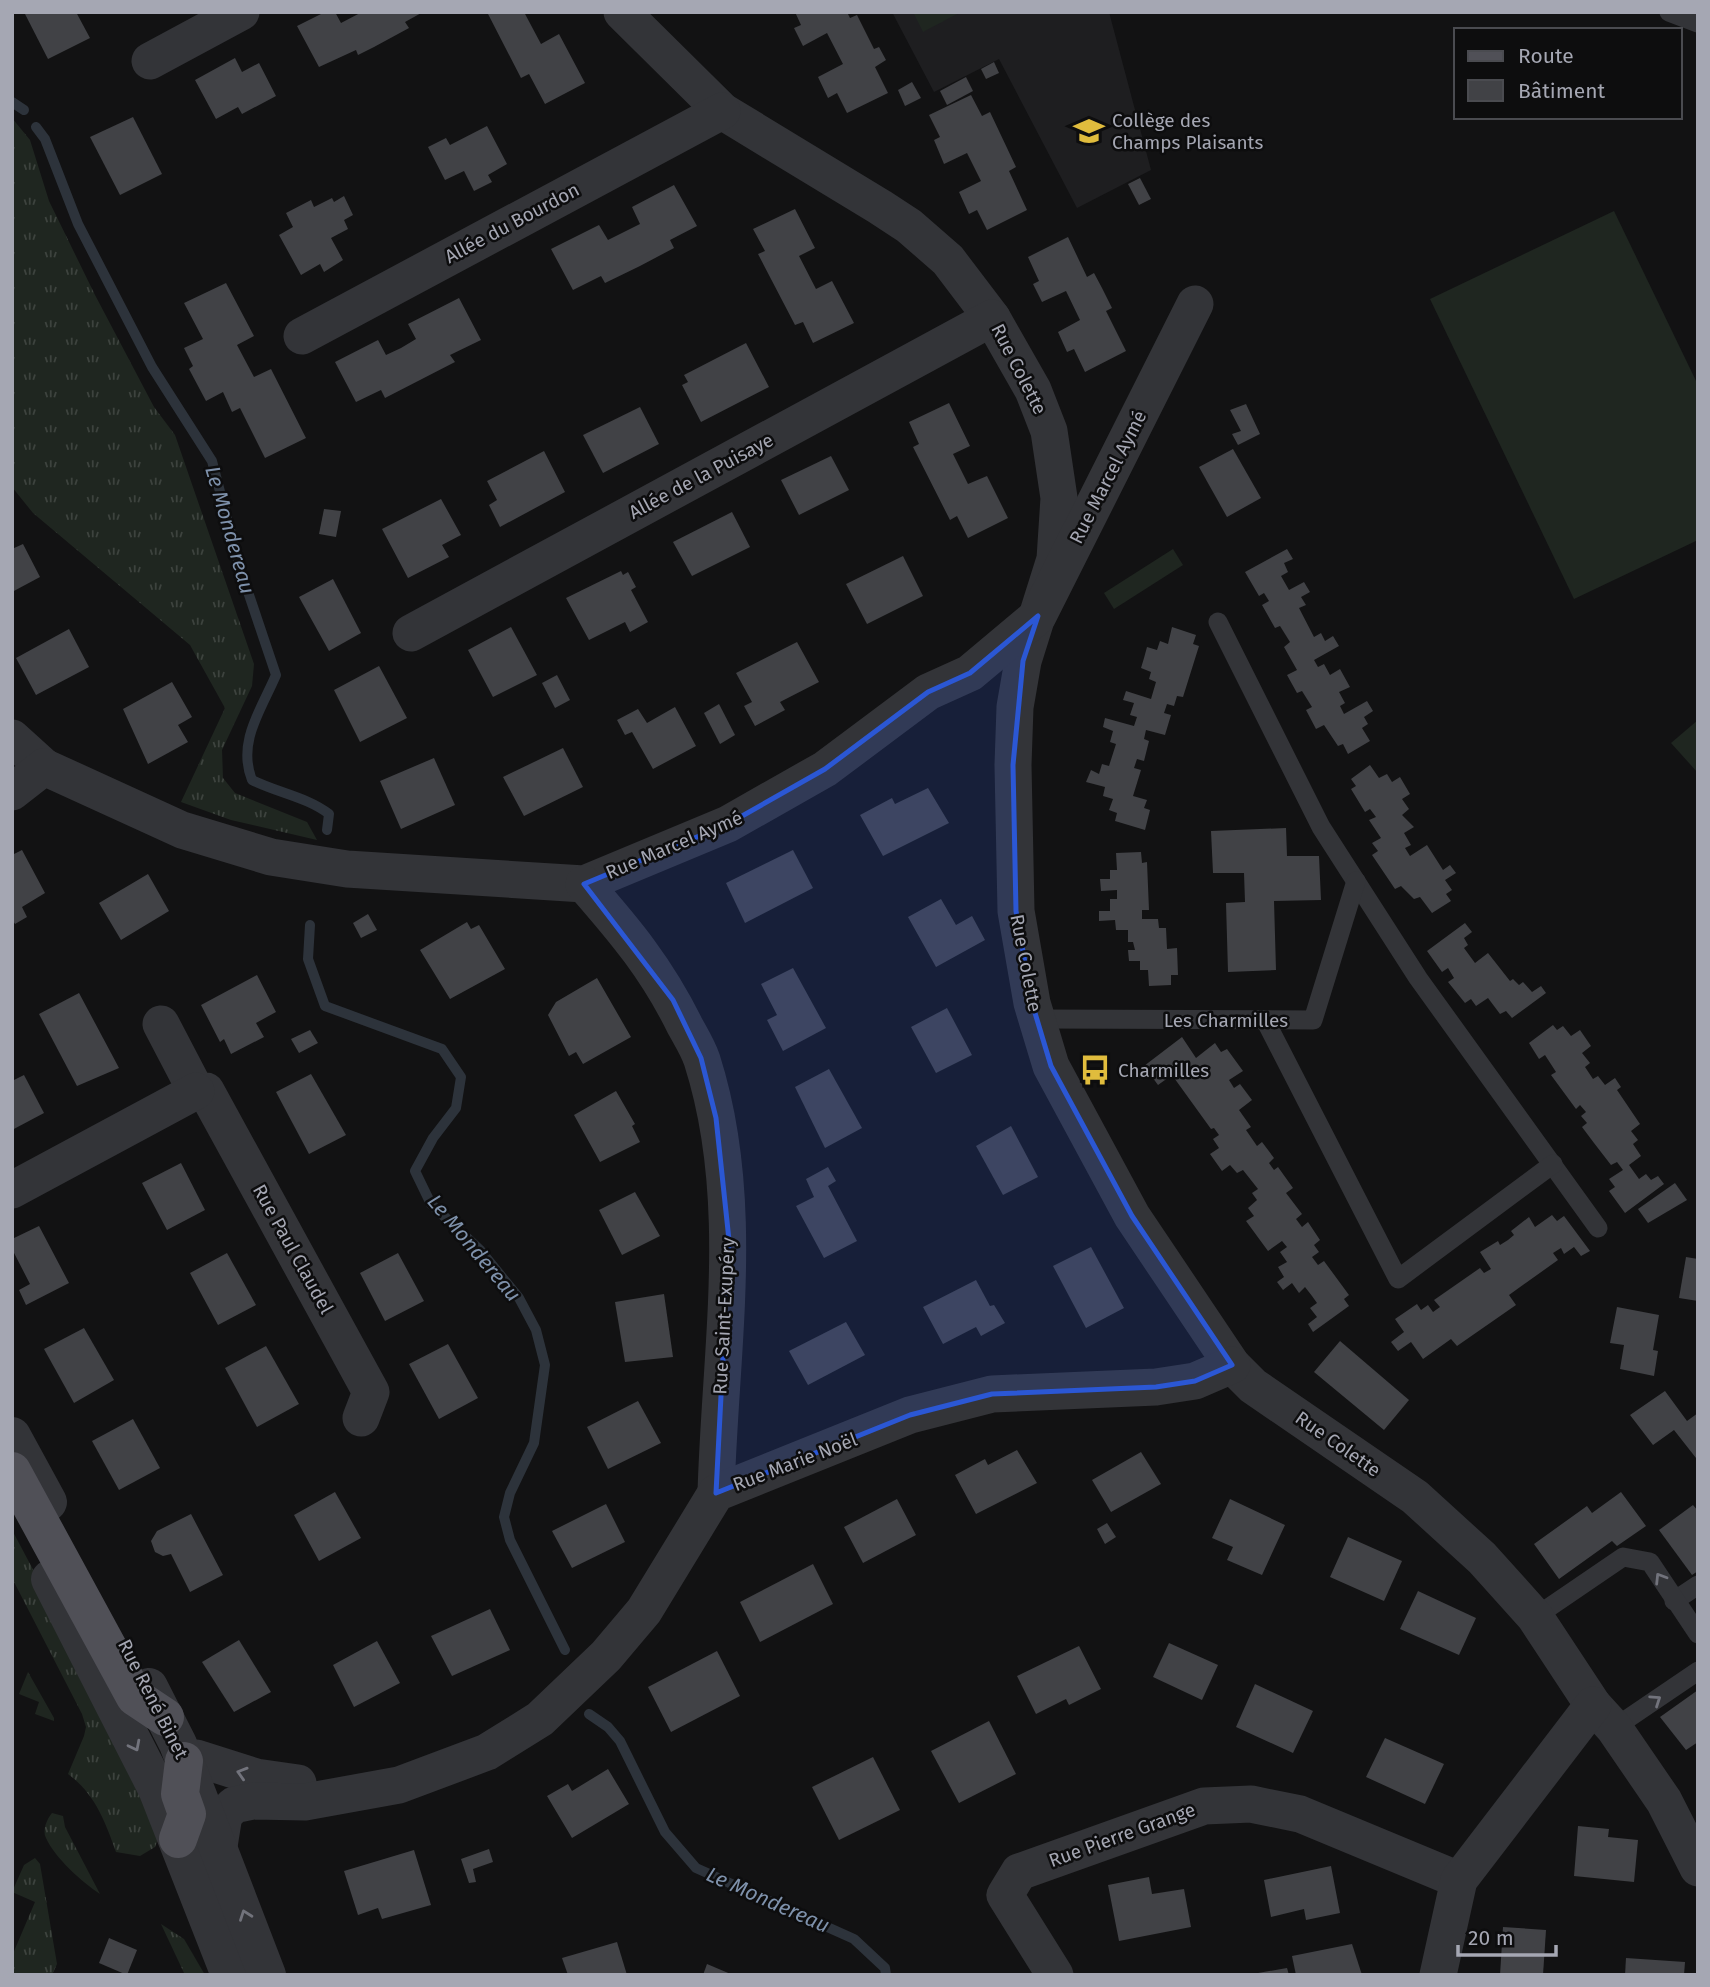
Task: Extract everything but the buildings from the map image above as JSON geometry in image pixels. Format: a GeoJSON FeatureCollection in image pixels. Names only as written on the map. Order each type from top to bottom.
{"type":"FeatureCollection","features":[{"type":"Feature","properties":{"kind":"main road"},"geometry":{"type":"LineString","coordinates":[[12,1471],[135,1697],[165,1717]]}},
{"type":"Feature","properties":{"kind":"main road"},"geometry":{"type":"LineString","coordinates":[[178,1839],[187,1814],[180,1794],[184,1761]]}},
{"type":"Feature","properties":{"kind":"street"},"geometry":{"type":"LineString","coordinates":[[150,61],[242,12]]}},
{"type":"Feature","properties":{"kind":"street","name":"Rue Colette"},"geometry":{"type":"LineString","coordinates":[[622,12],[722,111],[909,226],[948,260],[992,318],[1033,390],[1049,431],[1059,498],[1055,559],[1019,684],[1013,765],[1016,911],[1037,1019],[1051,1066],[1132,1216],[1232,1365],[1253,1386],[1415,1497],[1482,1558],[1535,1617],[1664,1801],[1698,1868]]}},
{"type":"Feature","properties":{"kind":"street","name":"Allée du Bourdon"},"geometry":{"type":"LineString","coordinates":[[302,336],[722,111]]}},
{"type":"Feature","properties":{"kind":"street","name":"Rue Marcel Aymé"},"geometry":{"type":"LineString","coordinates":[[12,738],[44,768],[182,830],[271,857],[347,869],[584,884],[644,856],[728,824],[825,769],[928,692],[970,673],[1038,616],[1195,304]]}},
{"type":"Feature","properties":{"kind":"street","name":"Allée de la Puisaye"},"geometry":{"type":"LineString","coordinates":[[411,633],[992,318]]}},
{"type":"Feature","properties":{"kind":"street"},"geometry":{"type":"LineString","coordinates":[[12,792],[44,768]]}},
{"type":"Feature","properties":{"kind":"street","name":"Rue Saint-Exupéry"},"geometry":{"type":"LineString","coordinates":[[584,884],[639,947],[673,1000],[701,1058],[716,1118],[725,1175],[729,1240],[728,1304],[718,1413],[716,1493]]}},
{"type":"Feature","properties":{"kind":"street","name":"Rue Paul Claudel"},"geometry":{"type":"LineString","coordinates":[[161,1024],[196,1091],[206,1091],[371,1392],[361,1418]]}},
{"type":"Feature","properties":{"kind":"street"},"geometry":{"type":"LineString","coordinates":[[12,1190],[196,1091]]}},
{"type":"Feature","properties":{"kind":"street","name":"Rue Marie Noël"},"geometry":{"type":"LineString","coordinates":[[219,1846],[225,1815],[234,1805],[254,1801],[305,1802],[331,1799],[399,1785],[432,1775],[487,1752],[540,1719],[606,1656],[644,1611],[716,1493],[910,1415],[992,1394],[1156,1387],[1195,1381],[1232,1365]]}},
{"type":"Feature","properties":{"kind":"street","name":"Rue René Binet"},"geometry":{"type":"LineString","coordinates":[[12,1436],[165,1717],[219,1846],[267,1975]]}},
{"type":"Feature","properties":{"kind":"street","name":"Rue René Binet"},"geometry":{"type":"LineString","coordinates":[[12,1511],[133,1741],[178,1839],[230,1975]]}},
{"type":"Feature","properties":{"kind":"street"},"geometry":{"type":"LineString","coordinates":[[1438,1975],[1459,1880],[1604,1716]]}},
{"type":"Feature","properties":{"kind":"street","name":"Rue Marie Noël"},"geometry":{"type":"LineString","coordinates":[[184,1761],[196,1758],[256,1777],[303,1784],[342,1784],[432,1775]]}},
{"type":"Feature","properties":{"kind":"street","name":"Rue Pierre Grange"},"geometry":{"type":"LineString","coordinates":[[1055,1975],[1005,1895],[1019,1872],[1204,1806],[1251,1804],[1300,1814],[1459,1880]]}},
{"type":"Feature","properties":{"kind":"street"},"geometry":{"type":"LineString","coordinates":[[195,1932],[212,1975]]}},
{"type":"Feature","properties":{"kind":"lane"},"geometry":{"type":"LineString","coordinates":[[1669,12],[1698,23]]}},
{"type":"Feature","properties":{"kind":"lane"},"geometry":{"type":"LineString","coordinates":[[1218,622],[1321,827],[1418,978],[1598,1228]]}},
{"type":"Feature","properties":{"kind":"lane","name":"Les Charmilles"},"geometry":{"type":"LineString","coordinates":[[1037,1019],[1312,1020],[1356,881]]}},
{"type":"Feature","properties":{"kind":"lane"},"geometry":{"type":"LineString","coordinates":[[1265,1020],[1398,1279],[1553,1164]]}},
{"type":"Feature","properties":{"kind":"lane"},"geometry":{"type":"LineString","coordinates":[[1535,1617],[1623,1557],[1650,1562],[1698,1634]]}},
{"type":"Feature","properties":{"kind":"lane"},"geometry":{"type":"LineString","coordinates":[[1674,1601],[1698,1585]]}},
{"type":"Feature","properties":{"kind":"lane"},"geometry":{"type":"LineString","coordinates":[[1604,1716],[1698,1671]]}},
{"type":"Feature","properties":{"kind":"highlighted area"},"geometry":{"type":"Polygon","coordinates":[[[1038,616],[1023,661],[1013,765],[1016,911],[1032,1003],[1051,1066],[1132,1216],[1232,1365],[1195,1381],[1156,1387],[992,1394],[910,1415],[716,1493],[729,1240],[716,1118],[701,1058],[673,1000],[584,884],[728,824],[825,769],[928,692],[970,673],[1038,616]]]}},
{"type":"Feature","properties":{"kind":"shaded area","name":"Collège des Champs Plaisants"},"geometry":{"type":"Polygon","coordinates":[[[892,12],[1109,12],[1151,170],[1077,208],[999,59],[934,92],[892,12]]]}},
{"type":"Feature","properties":{"kind":"green space"},"geometry":{"type":"Polygon","coordinates":[[[913,12],[961,12],[923,32],[913,12]]]}},
{"type":"Feature","properties":{"kind":"green space"},"geometry":{"type":"Polygon","coordinates":[[[12,118],[30,140],[49,201],[95,295],[154,407],[175,435],[254,664],[252,686],[222,750],[223,778],[235,793],[307,822],[317,840],[231,820],[181,802],[225,708],[190,645],[33,513],[12,487],[12,118]]]}},
{"type":"Feature","properties":{"kind":"green space"},"geometry":{"type":"Polygon","coordinates":[[[1614,211],[1698,385],[1698,540],[1574,599],[1430,299],[1614,211]]]}},
{"type":"Feature","properties":{"kind":"green space"},"geometry":{"type":"Polygon","coordinates":[[[1173,549],[1183,565],[1114,609],[1104,593],[1173,549]]]}},
{"type":"Feature","properties":{"kind":"green space"},"geometry":{"type":"Polygon","coordinates":[[[1698,720],[1698,773],[1671,743],[1698,720]]]}},
{"type":"Feature","properties":{"kind":"green space"},"geometry":{"type":"Polygon","coordinates":[[[12,1530],[146,1782],[159,1836],[155,1847],[140,1856],[116,1852],[92,1799],[68,1774],[86,1727],[82,1714],[12,1578],[12,1530]]]}},
{"type":"Feature","properties":{"kind":"green space"},"geometry":{"type":"Polygon","coordinates":[[[28,1672],[54,1721],[35,1714],[39,1702],[19,1694],[28,1672]]]}},
{"type":"Feature","properties":{"kind":"green space"},"geometry":{"type":"Polygon","coordinates":[[[52,1813],[63,1816],[65,1827],[100,1894],[70,1869],[50,1846],[45,1832],[52,1813]]]}},
{"type":"Feature","properties":{"kind":"green space"},"geometry":{"type":"Polygon","coordinates":[[[35,1858],[40,1864],[57,1964],[52,1975],[12,1975],[12,1956],[35,1902],[12,1892],[24,1865],[35,1858]]]}},
{"type":"Feature","properties":{"kind":"green space"},"geometry":{"type":"Polygon","coordinates":[[[161,1924],[184,1939],[205,1975],[185,1975],[161,1924]]]}},
{"type":"Feature","properties":{"kind":"waterway","name":"Le Mondereau"},"geometry":{"type":"LineString","coordinates":[[12,102],[24,110]]}},
{"type":"Feature","properties":{"kind":"waterway","name":"Le Mondereau"},"geometry":{"type":"LineString","coordinates":[[36,127],[45,139],[78,224],[152,367],[212,461],[240,568],[276,675],[249,739],[248,766],[252,780],[320,808],[329,814],[327,830]]}},
{"type":"Feature","properties":{"kind":"waterway","name":"Le Mondereau"},"geometry":{"type":"LineString","coordinates":[[310,925],[308,959],[325,1006],[442,1049],[461,1077],[456,1108],[433,1138],[415,1171],[431,1204],[480,1250],[519,1298],[536,1330],[545,1365],[534,1443],[510,1493],[504,1517],[510,1540],[565,1650]]}},
{"type":"Feature","properties":{"kind":"waterway","name":"Le Mondereau"},"geometry":{"type":"LineString","coordinates":[[589,1714],[608,1727],[620,1741],[665,1832],[696,1868],[854,1939],[885,1968],[886,1975]]}},
{"type":"Feature","properties":{"kind":"place","name":"Collège des Champs Plaisants"},"geometry":{"type":"Point","coordinates":[1089,131]}},
{"type":"Feature","properties":{"kind":"place","name":"Charmilles"},"geometry":{"type":"Point","coordinates":[1095,1070]}}]}
